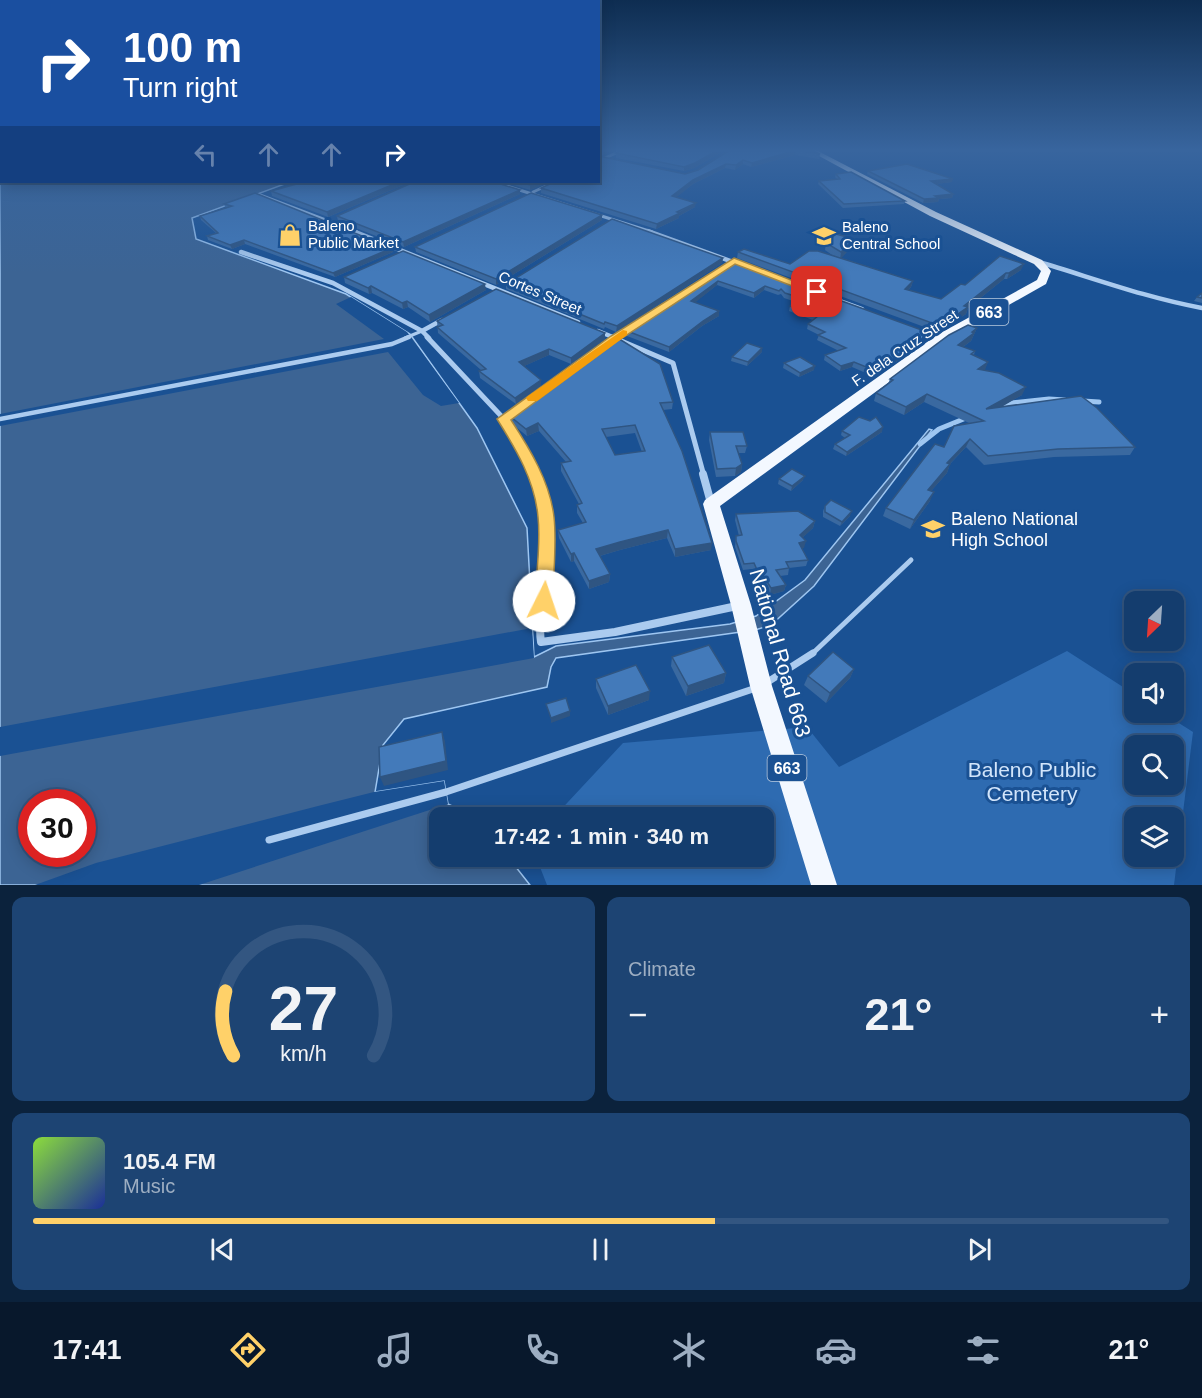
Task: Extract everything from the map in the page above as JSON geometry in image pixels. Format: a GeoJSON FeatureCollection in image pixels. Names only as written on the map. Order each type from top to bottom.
{"type":"FeatureCollection","features":[{"type":"Feature","properties":{"kind":"main road"},"geometry":{"type":"LineString","coordinates":[[890,191],[933,214],[1038,262]]}},
{"type":"Feature","properties":{"kind":"main road","name":"F. dela Cruz Street"},"geometry":{"type":"LineString","coordinates":[[711,504],[935,336],[1042,282],[1046,271],[1038,262]]}},
{"type":"Feature","properties":{"kind":"main road","name":"National Road 663"},"geometry":{"type":"LineString","coordinates":[[711,504],[742,609],[761,686],[824,885]]}},
{"type":"Feature","properties":{"kind":"street","name":"Cortes Street"},"geometry":{"type":"LineString","coordinates":[[269,192],[260,195],[408,252],[583,325]]}},
{"type":"Feature","properties":{"kind":"street"},"geometry":{"type":"LineString","coordinates":[[522,197],[532,192],[614,218],[865,310]]}},
{"type":"Feature","properties":{"kind":"street"},"geometry":{"type":"LineString","coordinates":[[329,221],[340,216]]}},
{"type":"Feature","properties":{"kind":"street"},"geometry":{"type":"LineString","coordinates":[[604,224],[614,218]]}},
{"type":"Feature","properties":{"kind":"street"},"geometry":{"type":"LineString","coordinates":[[397,256],[418,247]]}},
{"type":"Feature","properties":{"kind":"street"},"geometry":{"type":"LineString","coordinates":[[241,252],[333,283],[422,331],[504,419],[525,452],[535,475],[546,516],[546,581],[541,642],[615,632],[742,609]]}},
{"type":"Feature","properties":{"kind":"street"},"geometry":{"type":"LineString","coordinates":[[606,345],[734,261]]}},
{"type":"Feature","properties":{"kind":"street"},"geometry":{"type":"LineString","coordinates":[[1038,262],[1133,289],[1164,301],[1202,308]]}},
{"type":"Feature","properties":{"kind":"street"},"geometry":{"type":"LineString","coordinates":[[333,283],[344,279]]}},
{"type":"Feature","properties":{"kind":"street"},"geometry":{"type":"LineString","coordinates":[[489,294],[508,283]]}},
{"type":"Feature","properties":{"kind":"street"},"geometry":{"type":"LineString","coordinates":[[422,331],[450,315]]}},
{"type":"Feature","properties":{"kind":"street","name":"Cortes Street"},"geometry":{"type":"LineString","coordinates":[[594,329],[673,363],[711,504]]}},
{"type":"Feature","properties":{"kind":"street"},"geometry":{"type":"LineString","coordinates":[[504,419],[597,351]]}},
{"type":"Feature","properties":{"kind":"lane"},"geometry":{"type":"LineString","coordinates":[[0,419],[392,344],[422,331]]}},
{"type":"Feature","properties":{"kind":"lane"},"geometry":{"type":"LineString","coordinates":[[269,840],[446,792],[761,686],[809,657],[911,560]]}},
{"type":"Feature","properties":{"kind":"green space","name":"Baleno Public Cemetery"},"geometry":{"type":"Polygon","coordinates":[[[1067,651],[1124,688],[1124,723],[1179,723],[1193,732],[1184,807],[1124,807],[1124,867],[1176,867],[1174,885],[547,885],[540,867],[774,867],[774,807],[563,807],[623,743],[807,727],[839,767],[1067,651]]]}},
{"type":"Feature","properties":{"kind":"shaded area"},"geometry":{"type":"Polygon","coordinates":[[[0,191],[265,191],[192,218],[196,239],[346,294],[410,334],[477,428],[527,528],[534,657],[556,646],[730,624],[756,616],[805,580],[929,429],[932,430],[814,586],[771,625],[755,630],[556,658],[551,667],[547,687],[404,719],[383,745],[375,792],[444,781],[448,804],[454,807],[429,807],[429,867],[516,867],[530,885],[0,885],[0,191]]]}},
{"type":"Feature","properties":{"kind":"pier"},"geometry":{"type":"Polygon","coordinates":[[[351,297],[407,332],[459,403],[441,406],[423,395],[388,352],[0,426],[0,414],[384,339],[336,304],[351,297]]]}},
{"type":"Feature","properties":{"kind":"pier"},"geometry":{"type":"Polygon","coordinates":[[[532,628],[534,658],[0,756],[0,727],[532,628]]]}},
{"type":"Feature","properties":{"kind":"pier"},"geometry":{"type":"Polygon","coordinates":[[[444,781],[448,804],[429,807],[429,810],[199,885],[35,885],[85,867],[96,867],[96,863],[374,792],[444,781]]]}},
{"type":"Feature","properties":{"kind":"building"},"geometry":{"type":"Polygon","coordinates":[[[272,191],[377,191],[327,212],[272,191]]]}},
{"type":"Feature","properties":{"kind":"building"},"geometry":{"type":"Polygon","coordinates":[[[393,191],[517,191],[403,242],[337,216],[393,191]]]}},
{"type":"Feature","properties":{"kind":"building"},"geometry":{"type":"Polygon","coordinates":[[[552,191],[678,191],[672,196],[696,203],[657,224],[552,191]]]}},
{"type":"Feature","properties":{"kind":"building"},"geometry":{"type":"Polygon","coordinates":[[[830,191],[887,191],[905,201],[844,204],[830,191]]]}},
{"type":"Feature","properties":{"kind":"building"},"geometry":{"type":"Polygon","coordinates":[[[909,191],[948,191],[953,194],[935,196],[939,198],[924,199],[909,191]]]}},
{"type":"Feature","properties":{"kind":"building"},"geometry":{"type":"Polygon","coordinates":[[[255,193],[392,248],[333,273],[244,240],[230,245],[207,236],[218,233],[200,216],[232,206],[224,204],[255,193]]]}},
{"type":"Feature","properties":{"kind":"building"},"geometry":{"type":"Polygon","coordinates":[[[531,193],[602,215],[496,279],[415,247],[531,193]]]}},
{"type":"Feature","properties":{"kind":"building"},"geometry":{"type":"Polygon","coordinates":[[[612,219],[723,258],[617,326],[605,322],[604,324],[506,284],[612,219]]]}},
{"type":"Feature","properties":{"kind":"building"},"geometry":{"type":"Polygon","coordinates":[[[836,234],[854,239],[841,252],[826,243],[836,234]]]}},
{"type":"Feature","properties":{"kind":"building"},"geometry":{"type":"Polygon","coordinates":[[[744,249],[790,264],[809,251],[818,251],[913,281],[905,289],[941,299],[961,284],[965,285],[1000,256],[1024,264],[1006,273],[964,306],[968,307],[940,326],[738,252],[744,249]]]}},
{"type":"Feature","properties":{"kind":"building"},"geometry":{"type":"Polygon","coordinates":[[[403,251],[485,284],[429,315],[407,301],[402,303],[371,286],[368,288],[344,277],[403,251]]]}},
{"type":"Feature","properties":{"kind":"building"},"geometry":{"type":"Polygon","coordinates":[[[734,262],[930,333],[876,371],[854,362],[841,366],[825,355],[846,348],[818,335],[825,332],[808,324],[818,316],[790,306],[801,298],[785,293],[781,289],[779,291],[765,286],[754,293],[718,281],[691,301],[719,311],[669,347],[627,331],[734,262]]]}},
{"type":"Feature","properties":{"kind":"building"},"geometry":{"type":"Polygon","coordinates":[[[496,289],[605,333],[571,358],[549,349],[519,362],[541,380],[515,398],[479,371],[486,369],[437,327],[443,325],[437,321],[496,289]]]}},
{"type":"Feature","properties":{"kind":"building"},"geometry":{"type":"Polygon","coordinates":[[[968,325],[977,328],[958,345],[975,351],[971,354],[988,362],[978,369],[999,373],[1026,387],[986,409],[1081,396],[1097,408],[1135,447],[1058,449],[988,456],[970,439],[947,463],[950,464],[928,490],[934,492],[914,520],[886,508],[935,444],[944,447],[954,426],[984,421],[927,394],[906,407],[876,393],[893,380],[890,379],[949,335],[968,325]]]}},
{"type":"Feature","properties":{"kind":"building"},"geometry":{"type":"Polygon","coordinates":[[[616,337],[660,364],[673,402],[660,403],[682,451],[712,543],[675,549],[668,530],[596,549],[610,574],[589,581],[558,530],[586,522],[577,505],[582,503],[561,463],[571,461],[538,423],[526,429],[510,414],[526,407],[523,403],[584,363],[581,362],[616,337]],[[635,425],[602,429],[615,455],[645,451],[635,425]]]}},
{"type":"Feature","properties":{"kind":"building"},"geometry":{"type":"Polygon","coordinates":[[[747,343],[762,348],[748,362],[732,357],[747,343]]]}},
{"type":"Feature","properties":{"kind":"building"},"geometry":{"type":"Polygon","coordinates":[[[800,357],[815,366],[800,373],[784,363],[800,357]]]}},
{"type":"Feature","properties":{"kind":"building"},"geometry":{"type":"Polygon","coordinates":[[[859,417],[870,421],[876,417],[883,427],[847,452],[835,444],[850,435],[842,431],[859,417]]]}},
{"type":"Feature","properties":{"kind":"building"},"geometry":{"type":"Polygon","coordinates":[[[710,432],[743,432],[747,446],[736,446],[742,464],[736,468],[717,469],[710,432]]]}},
{"type":"Feature","properties":{"kind":"building"},"geometry":{"type":"Polygon","coordinates":[[[792,469],[805,476],[792,486],[779,479],[792,469]]]}},
{"type":"Feature","properties":{"kind":"building"},"geometry":{"type":"Polygon","coordinates":[[[831,500],[852,511],[842,522],[825,512],[825,506],[831,500]]]}},
{"type":"Feature","properties":{"kind":"building"},"geometry":{"type":"Polygon","coordinates":[[[798,511],[815,521],[800,535],[806,541],[799,543],[808,560],[786,562],[789,568],[776,570],[786,585],[771,588],[754,563],[744,564],[736,541],[736,536],[742,535],[736,514],[798,511]]]}},
{"type":"Feature","properties":{"kind":"building"},"geometry":{"type":"Polygon","coordinates":[[[709,645],[726,673],[688,686],[672,657],[709,645]]]}},
{"type":"Feature","properties":{"kind":"building"},"geometry":{"type":"Polygon","coordinates":[[[833,652],[854,669],[830,693],[808,676],[833,652]]]}},
{"type":"Feature","properties":{"kind":"building"},"geometry":{"type":"Polygon","coordinates":[[[636,665],[650,691],[608,706],[596,679],[636,665]]]}},
{"type":"Feature","properties":{"kind":"building"},"geometry":{"type":"Polygon","coordinates":[[[566,698],[570,711],[551,718],[546,704],[566,698]]]}},
{"type":"Feature","properties":{"kind":"building"},"geometry":{"type":"Polygon","coordinates":[[[442,732],[446,761],[380,777],[379,747],[442,732]]]}},
{"type":"Feature","properties":{"kind":"waterway"},"geometry":{"type":"LineString","coordinates":[[1002,404],[1049,399],[1065,400]]}},
{"type":"Feature","properties":{"kind":"waterway"},"geometry":{"type":"LineString","coordinates":[[1083,401],[1099,402]]}},
{"type":"Feature","properties":{"kind":"waterway"},"geometry":{"type":"LineString","coordinates":[[920,444],[939,429],[966,418]]}},
{"type":"Feature","properties":{"kind":"slow traffic"},"geometry":{"type":"LineString","coordinates":[[532,398],[623,333]]}},
{"type":"Feature","properties":{"kind":"place","name":"Baleno Public Market"},"geometry":{"type":"Point","coordinates":[290,235]}},
{"type":"Feature","properties":{"kind":"place","name":"Baleno Central School"},"geometry":{"type":"Point","coordinates":[824,236]}},
{"type":"Feature","properties":{"kind":"place","name":"Baleno National High School"},"geometry":{"type":"Point","coordinates":[933,529]}},
{"type":"Feature","properties":{"kind":"route"},"geometry":{"type":"LineString","coordinates":[[544,601],[546,516],[535,475],[525,452],[504,419],[615,338],[734,261],[817,292]]}}]}
